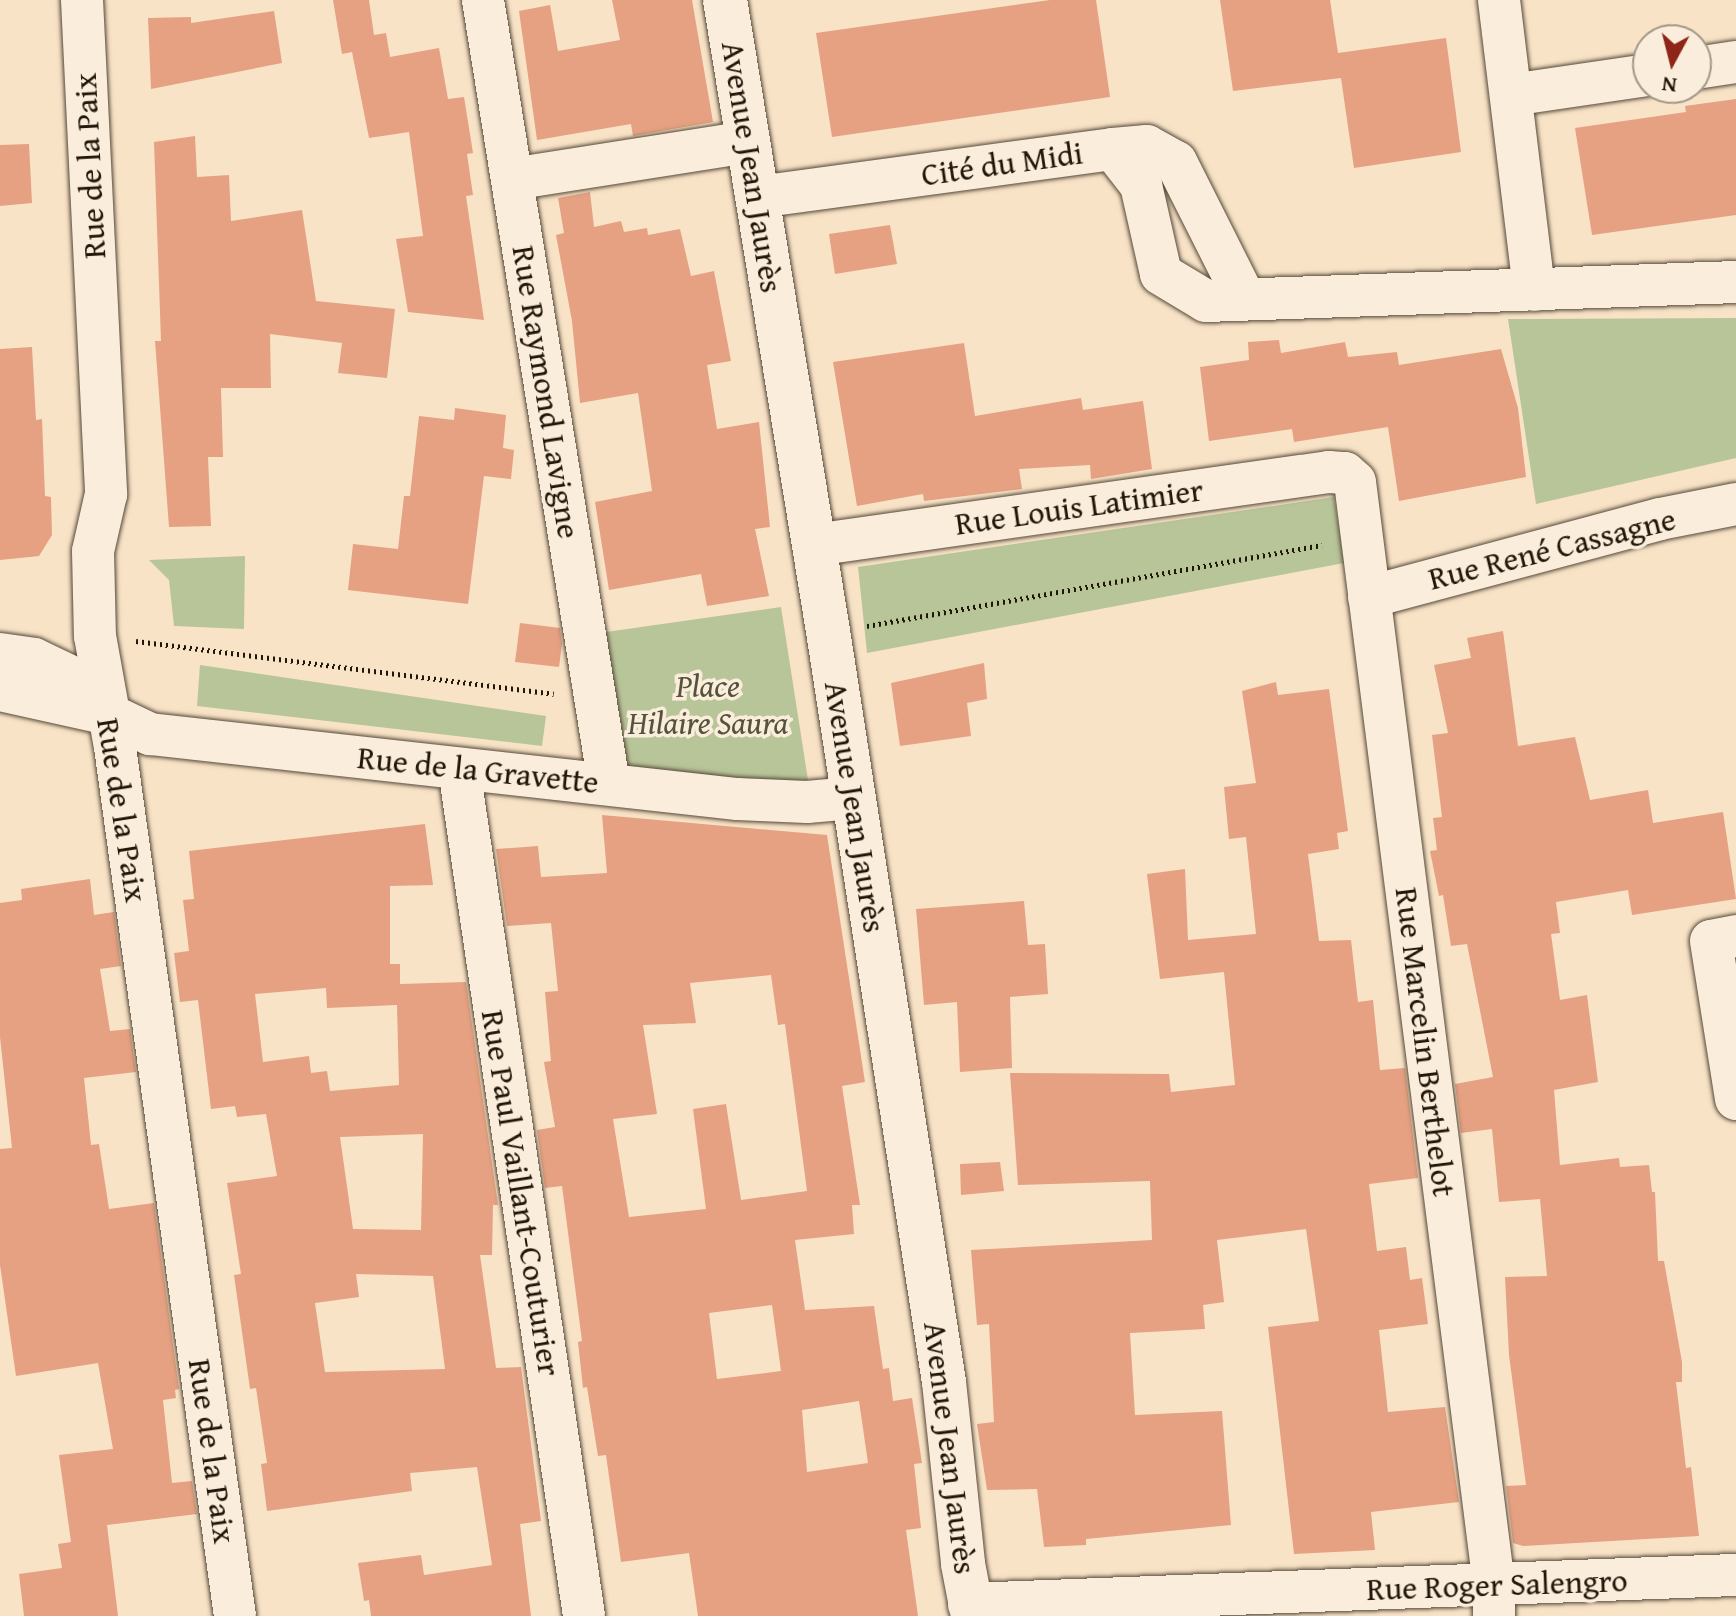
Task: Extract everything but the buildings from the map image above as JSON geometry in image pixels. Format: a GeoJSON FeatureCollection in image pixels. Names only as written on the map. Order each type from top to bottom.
{"type":"FeatureCollection","features":[{"type":"Feature","properties":{"kind":"street","name":"Rue de la Paix"},"geometry":{"type":"LineString","coordinates":[[82,0],[106,494],[93,551],[95,636],[115,747],[235,1616]]}},
{"type":"Feature","properties":{"kind":"street","name":"Rue Raymond Lavigne"},"geometry":{"type":"LineString","coordinates":[[483,0],[609,784]]}},
{"type":"Feature","properties":{"kind":"street","name":"Avenue Jean Jaurès"},"geometry":{"type":"LineString","coordinates":[[725,0],[828,631],[944,1382],[971,1610]]}},
{"type":"Feature","properties":{"kind":"street"},"geometry":{"type":"LineString","coordinates":[[1499,0],[1534,290]]}},
{"type":"Feature","properties":{"kind":"street"},"geometry":{"type":"LineString","coordinates":[[1712,66],[1736,62]]}},
{"type":"Feature","properties":{"kind":"street"},"geometry":{"type":"LineString","coordinates":[[1511,95],[1632,77]]}},
{"type":"Feature","properties":{"kind":"street"},"geometry":{"type":"LineString","coordinates":[[512,179],[749,142]]}},
{"type":"Feature","properties":{"kind":"street"},"geometry":{"type":"LineString","coordinates":[[1113,149],[1147,146],[1176,162],[1245,299]]}},
{"type":"Feature","properties":{"kind":"street","name":"Cité du Midi"},"geometry":{"type":"LineString","coordinates":[[758,197],[1113,149],[1141,185],[1161,274],[1206,301],[1736,282]]}},
{"type":"Feature","properties":{"kind":"street","name":"Rue Louis Latimier"},"geometry":{"type":"LineString","coordinates":[[814,545],[1329,472],[1345,473]]}},
{"type":"Feature","properties":{"kind":"street","name":"Rue Marcelin Berthelot"},"geometry":{"type":"LineString","coordinates":[[1345,473],[1355,482],[1494,1600]]}},
{"type":"Feature","properties":{"kind":"street","name":"Rue René Cassagne"},"geometry":{"type":"LineString","coordinates":[[1369,597],[1660,519],[1736,504]]}},
{"type":"Feature","properties":{"kind":"street"},"geometry":{"type":"LineString","coordinates":[[0,654],[34,659],[74,678],[108,714]]}},
{"type":"Feature","properties":{"kind":"street"},"geometry":{"type":"LineString","coordinates":[[0,690],[108,714]]}},
{"type":"Feature","properties":{"kind":"street","name":"Rue de la Gravette"},"geometry":{"type":"LineString","coordinates":[[108,714],[150,734],[459,769],[737,799],[807,802],[853,798]]}},
{"type":"Feature","properties":{"kind":"street","name":"Rue Paul Vaillant-Couturier"},"geometry":{"type":"LineString","coordinates":[[459,769],[584,1616]]}},
{"type":"Feature","properties":{"kind":"street"},"geometry":{"type":"LineString","coordinates":[[1736,936],[1711,941],[1736,1099]]}},
{"type":"Feature","properties":{"kind":"street","name":"Rue Roger Salengro"},"geometry":{"type":"LineString","coordinates":[[971,1610],[1494,1600],[1736,1575]]}},
{"type":"Feature","properties":{"kind":"path"},"geometry":{"type":"LineString","coordinates":[[828,631],[1362,538]]}},
{"type":"Feature","properties":{"kind":"path"},"geometry":{"type":"LineString","coordinates":[[95,636],[595,699]]}},
{"type":"Feature","properties":{"kind":"green space"},"geometry":{"type":"Polygon","coordinates":[[[1736,318],[1736,458],[1536,504],[1508,319],[1736,318]]]}},
{"type":"Feature","properties":{"kind":"green space"},"geometry":{"type":"Polygon","coordinates":[[[1334,497],[1344,563],[867,653],[858,567],[1334,497]]]}},
{"type":"Feature","properties":{"kind":"green space"},"geometry":{"type":"Polygon","coordinates":[[[245,556],[244,629],[174,626],[169,580],[149,560],[245,556]]]}},
{"type":"Feature","properties":{"kind":"green space","name":"Place Hilaire Saura"},"geometry":{"type":"Polygon","coordinates":[[[781,607],[808,780],[714,794],[618,782],[592,634],[781,607]]]}},
{"type":"Feature","properties":{"kind":"green space"},"geometry":{"type":"Polygon","coordinates":[[[200,665],[546,716],[542,746],[197,706],[200,665]]]}}]}
